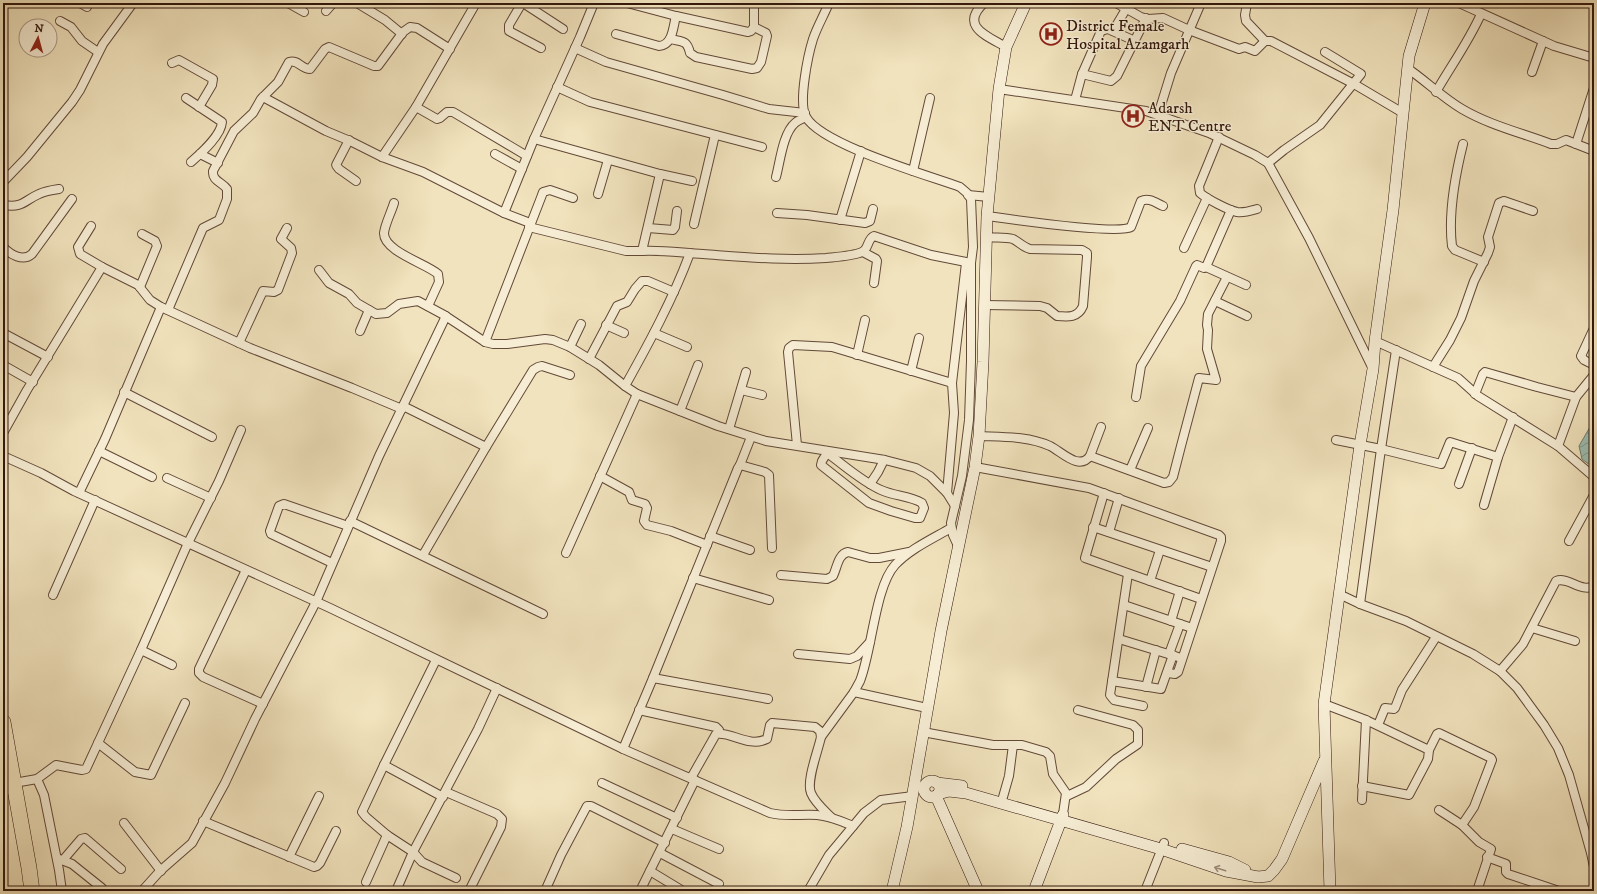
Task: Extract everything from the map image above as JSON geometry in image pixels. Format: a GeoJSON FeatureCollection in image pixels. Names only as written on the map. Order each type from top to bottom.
{"type":"FeatureCollection","features":[{"type":"Feature","properties":{"kind":"highway"},"geometry":{"type":"LineString","coordinates":[[3,722],[32,891]]}},
{"type":"Feature","properties":{"kind":"street"},"geometry":{"type":"LineString","coordinates":[[3,182],[27,157],[72,102],[80,90],[98,52],[133,3]]}},
{"type":"Feature","properties":{"kind":"street"},"geometry":{"type":"LineString","coordinates":[[288,3],[304,12]]}},
{"type":"Feature","properties":{"kind":"street"},"geometry":{"type":"LineString","coordinates":[[326,11],[333,3]]}},
{"type":"Feature","properties":{"kind":"street"},"geometry":{"type":"LineString","coordinates":[[357,3],[385,20],[402,34]]}},
{"type":"Feature","properties":{"kind":"street"},"geometry":{"type":"LineString","coordinates":[[382,157],[416,107],[476,3]]}},
{"type":"Feature","properties":{"kind":"street"},"geometry":{"type":"LineString","coordinates":[[541,48],[509,31],[509,25],[523,3],[563,29]]}},
{"type":"Feature","properties":{"kind":"street"},"geometry":{"type":"LineString","coordinates":[[504,213],[534,139],[594,3]]}},
{"type":"Feature","properties":{"kind":"street"},"geometry":{"type":"LineString","coordinates":[[627,3],[676,16],[748,32],[754,27],[754,3]]}},
{"type":"Feature","properties":{"kind":"street"},"geometry":{"type":"LineString","coordinates":[[829,3],[814,38],[808,58],[804,91],[805,115],[817,130],[827,137],[913,171],[960,187],[968,195],[972,203],[973,247],[969,263],[952,383],[954,413],[947,493]]}},
{"type":"Feature","properties":{"kind":"street"},"geometry":{"type":"LineString","coordinates":[[984,3],[975,12],[974,24],[982,33],[1006,47]]}},
{"type":"Feature","properties":{"kind":"street"},"geometry":{"type":"LineString","coordinates":[[892,891],[901,861],[941,631],[975,467],[979,436],[983,362],[987,216],[999,89],[1006,47],[1026,3]]}},
{"type":"Feature","properties":{"kind":"street"},"geometry":{"type":"LineString","coordinates":[[1116,3],[1146,18],[1163,18],[1239,50],[1245,47],[1255,51],[1265,41],[1271,41],[1354,84],[1403,113]]}},
{"type":"Feature","properties":{"kind":"street"},"geometry":{"type":"LineString","coordinates":[[1158,115],[1170,73],[1201,3]]}},
{"type":"Feature","properties":{"kind":"street"},"geometry":{"type":"LineString","coordinates":[[1247,3],[1245,15],[1246,21],[1265,41]]}},
{"type":"Feature","properties":{"kind":"street"},"geometry":{"type":"LineString","coordinates":[[1330,891],[1324,704],[1360,445],[1373,369],[1375,341],[1393,210],[1408,56],[1425,3]]}},
{"type":"Feature","properties":{"kind":"street"},"geometry":{"type":"LineString","coordinates":[[1459,3],[1543,41],[1594,58]]}},
{"type":"Feature","properties":{"kind":"street"},"geometry":{"type":"LineString","coordinates":[[1113,31],[1126,8]]}},
{"type":"Feature","properties":{"kind":"street"},"geometry":{"type":"LineString","coordinates":[[1436,92],[1460,50],[1471,35],[1481,14]]}},
{"type":"Feature","properties":{"kind":"street"},"geometry":{"type":"LineString","coordinates":[[616,34],[659,46],[667,44],[670,39],[676,16]]}},
{"type":"Feature","properties":{"kind":"street"},"geometry":{"type":"LineString","coordinates":[[1082,74],[1111,81],[1114,80],[1146,18]]}},
{"type":"Feature","properties":{"kind":"street"},"geometry":{"type":"LineString","coordinates":[[60,20],[71,27],[82,41],[98,52]]}},
{"type":"Feature","properties":{"kind":"street"},"geometry":{"type":"LineString","coordinates":[[79,493],[124,392],[203,228],[219,220],[227,194],[226,187],[213,177],[213,171],[234,131],[253,114],[262,97],[278,82],[287,64],[291,61],[297,62],[306,69],[310,69],[325,49],[329,47],[374,66],[378,66],[402,34],[408,28],[414,27],[450,49]]}},
{"type":"Feature","properties":{"kind":"street"},"geometry":{"type":"LineString","coordinates":[[670,39],[686,43],[689,46],[690,54],[696,57],[757,68],[761,62],[767,36],[766,33],[754,27]]}},
{"type":"Feature","properties":{"kind":"street"},"geometry":{"type":"LineString","coordinates":[[1075,100],[1082,74],[1101,31],[1106,28],[1135,41]]}},
{"type":"Feature","properties":{"kind":"street"},"geometry":{"type":"LineString","coordinates":[[1532,72],[1543,41]]}},
{"type":"Feature","properties":{"kind":"street"},"geometry":{"type":"LineString","coordinates":[[575,48],[606,62],[723,95],[769,110],[805,115]]}},
{"type":"Feature","properties":{"kind":"street"},"geometry":{"type":"LineString","coordinates":[[1268,163],[1320,125],[1361,74],[1325,52]]}},
{"type":"Feature","properties":{"kind":"street"},"geometry":{"type":"LineString","coordinates":[[172,63],[178,60],[213,79],[212,85],[199,107]]}},
{"type":"Feature","properties":{"kind":"street"},"geometry":{"type":"LineString","coordinates":[[1407,68],[1423,79],[1436,92],[1462,110],[1484,120],[1553,144],[1564,140],[1594,151]]}},
{"type":"Feature","properties":{"kind":"street"},"geometry":{"type":"LineString","coordinates":[[557,88],[590,102],[762,147]]}},
{"type":"Feature","properties":{"kind":"street"},"geometry":{"type":"LineString","coordinates":[[1576,144],[1594,88]]}},
{"type":"Feature","properties":{"kind":"street"},"geometry":{"type":"LineString","coordinates":[[999,89],[1146,111],[1209,133],[1255,155],[1268,163],[1309,238],[1373,369]]}},
{"type":"Feature","properties":{"kind":"street"},"geometry":{"type":"LineString","coordinates":[[262,97],[326,131],[382,157],[424,172],[529,225],[618,250],[633,252],[654,250],[763,258],[803,259],[832,257],[863,252],[875,257],[877,261],[874,283]]}},
{"type":"Feature","properties":{"kind":"street"},"geometry":{"type":"LineString","coordinates":[[186,98],[221,120],[222,124],[215,137],[191,162]]}},
{"type":"Feature","properties":{"kind":"street"},"geometry":{"type":"LineString","coordinates":[[913,171],[930,98]]}},
{"type":"Feature","properties":{"kind":"street"},"geometry":{"type":"LineString","coordinates":[[416,107],[437,119],[451,111],[527,156]]}},
{"type":"Feature","properties":{"kind":"street"},"geometry":{"type":"LineString","coordinates":[[776,177],[786,135],[791,127],[805,115]]}},
{"type":"Feature","properties":{"kind":"street"},"geometry":{"type":"LineString","coordinates":[[694,224],[715,135]]}},
{"type":"Feature","properties":{"kind":"street"},"geometry":{"type":"LineString","coordinates":[[1218,137],[1198,186],[1200,193],[1232,210],[1244,212],[1257,209]]}},
{"type":"Feature","properties":{"kind":"street"},"geometry":{"type":"LineString","coordinates":[[534,139],[660,174],[692,180]]}},
{"type":"Feature","properties":{"kind":"street"},"geometry":{"type":"LineString","coordinates":[[348,140],[336,165],[339,169],[356,181]]}},
{"type":"Feature","properties":{"kind":"street"},"geometry":{"type":"LineString","coordinates":[[1463,144],[1457,168],[1453,203],[1452,246],[1455,250],[1484,262]]}},
{"type":"Feature","properties":{"kind":"street"},"geometry":{"type":"LineString","coordinates":[[840,220],[861,151]]}},
{"type":"Feature","properties":{"kind":"street"},"geometry":{"type":"LineString","coordinates":[[200,154],[218,163]]}},
{"type":"Feature","properties":{"kind":"street"},"geometry":{"type":"LineString","coordinates":[[495,154],[522,169]]}},
{"type":"Feature","properties":{"kind":"street"},"geometry":{"type":"LineString","coordinates":[[598,194],[608,160]]}},
{"type":"Feature","properties":{"kind":"street"},"geometry":{"type":"LineString","coordinates":[[642,251],[660,174]]}},
{"type":"Feature","properties":{"kind":"street"},"geometry":{"type":"LineString","coordinates":[[3,205],[10,206],[26,203],[39,194],[59,189]]}},
{"type":"Feature","properties":{"kind":"street"},"geometry":{"type":"LineString","coordinates":[[485,342],[543,192],[550,190],[573,198]]}},
{"type":"Feature","properties":{"kind":"street"},"geometry":{"type":"LineString","coordinates":[[968,195],[989,197]]}},
{"type":"Feature","properties":{"kind":"street"},"geometry":{"type":"LineString","coordinates":[[1184,248],[1207,198]]}},
{"type":"Feature","properties":{"kind":"street"},"geometry":{"type":"LineString","coordinates":[[3,247],[22,258],[28,258],[72,199]]}},
{"type":"Feature","properties":{"kind":"street"},"geometry":{"type":"LineString","coordinates":[[987,216],[1083,228],[1124,230],[1131,227],[1141,200],[1151,200],[1163,206]]}},
{"type":"Feature","properties":{"kind":"street"},"geometry":{"type":"LineString","coordinates":[[1433,367],[1450,340],[1461,318],[1474,281],[1490,249],[1488,237],[1499,203],[1504,201],[1533,211]]}},
{"type":"Feature","properties":{"kind":"street"},"geometry":{"type":"LineString","coordinates":[[394,204],[385,228],[384,236],[387,242],[396,250],[438,274],[439,282],[428,306]]}},
{"type":"Feature","properties":{"kind":"street"},"geometry":{"type":"LineString","coordinates":[[648,228],[673,230],[675,227],[677,210]]}},
{"type":"Feature","properties":{"kind":"street"},"geometry":{"type":"LineString","coordinates":[[777,213],[807,215],[868,223],[871,219],[873,210]]}},
{"type":"Feature","properties":{"kind":"street"},"geometry":{"type":"LineString","coordinates":[[1206,267],[1232,210]]}},
{"type":"Feature","properties":{"kind":"street"},"geometry":{"type":"LineString","coordinates":[[91,226],[78,249],[80,254],[134,283],[140,287],[150,300],[164,308],[239,343],[402,408],[486,447]]}},
{"type":"Feature","properties":{"kind":"street"},"geometry":{"type":"LineString","coordinates":[[239,343],[264,291],[274,292],[278,290],[292,253],[291,248],[281,239],[287,228]]}},
{"type":"Feature","properties":{"kind":"street"},"geometry":{"type":"LineString","coordinates":[[140,287],[157,246],[155,241],[142,234]]}},
{"type":"Feature","properties":{"kind":"street"},"geometry":{"type":"LineString","coordinates":[[863,252],[867,248],[872,237],[878,236],[931,255],[969,263]]}},
{"type":"Feature","properties":{"kind":"street"},"geometry":{"type":"LineString","coordinates":[[984,305],[1040,306],[1047,308],[1057,316],[1075,316],[1079,313],[1083,306],[1087,257],[1087,253],[1082,250],[1030,249],[1025,248],[1015,240],[987,237]]}},
{"type":"Feature","properties":{"kind":"street"},"geometry":{"type":"LineString","coordinates":[[625,386],[654,333],[674,292],[690,253]]}},
{"type":"Feature","properties":{"kind":"street"},"geometry":{"type":"LineString","coordinates":[[959,548],[951,528],[962,476],[969,420],[971,361],[969,263]]}},
{"type":"Feature","properties":{"kind":"street"},"geometry":{"type":"LineString","coordinates":[[1136,397],[1141,366],[1180,301],[1196,266],[1206,267],[1246,285]]}},
{"type":"Feature","properties":{"kind":"street"},"geometry":{"type":"LineString","coordinates":[[3,433],[32,382],[102,267]]}},
{"type":"Feature","properties":{"kind":"street"},"geometry":{"type":"LineString","coordinates":[[319,270],[329,283],[350,295],[357,303],[376,314],[384,314],[399,304],[418,301],[446,316],[485,342],[508,344],[545,339],[553,340],[570,347],[609,372],[637,394],[728,430],[769,442],[797,445],[884,460],[924,471],[947,493],[955,506]]}},
{"type":"Feature","properties":{"kind":"street"},"geometry":{"type":"LineString","coordinates":[[1090,456],[1164,483],[1169,482],[1172,477],[1199,378],[1216,380],[1207,349],[1208,330],[1206,325],[1208,314],[1227,277]]}},
{"type":"Feature","properties":{"kind":"street"},"geometry":{"type":"LineString","coordinates":[[589,359],[617,306],[627,302],[642,281],[648,281],[674,292]]}},
{"type":"Feature","properties":{"kind":"street"},"geometry":{"type":"LineString","coordinates":[[1215,301],[1247,316]]}},
{"type":"Feature","properties":{"kind":"street"},"geometry":{"type":"LineString","coordinates":[[360,331],[369,310]]}},
{"type":"Feature","properties":{"kind":"street"},"geometry":{"type":"LineString","coordinates":[[143,891],[161,871],[188,848],[225,783],[316,602],[379,456],[446,316]]}},
{"type":"Feature","properties":{"kind":"street"},"geometry":{"type":"LineString","coordinates":[[857,355],[865,320]]}},
{"type":"Feature","properties":{"kind":"street"},"geometry":{"type":"LineString","coordinates":[[570,347],[581,324]]}},
{"type":"Feature","properties":{"kind":"street"},"geometry":{"type":"LineString","coordinates":[[606,325],[624,333]]}},
{"type":"Feature","properties":{"kind":"street"},"geometry":{"type":"LineString","coordinates":[[1594,328],[1581,356],[1584,360],[1594,366]]}},
{"type":"Feature","properties":{"kind":"street"},"geometry":{"type":"LineString","coordinates":[[3,333],[48,357]]}},
{"type":"Feature","properties":{"kind":"street"},"geometry":{"type":"LineString","coordinates":[[654,333],[687,347]]}},
{"type":"Feature","properties":{"kind":"street"},"geometry":{"type":"LineString","coordinates":[[911,371],[919,338]]}},
{"type":"Feature","properties":{"kind":"street"},"geometry":{"type":"LineString","coordinates":[[1375,341],[1458,378],[1475,394],[1558,446],[1594,477]]}},
{"type":"Feature","properties":{"kind":"street"},"geometry":{"type":"LineString","coordinates":[[797,445],[789,348],[793,345],[825,346],[952,383]]}},
{"type":"Feature","properties":{"kind":"street"},"geometry":{"type":"LineString","coordinates":[[1360,604],[1396,350]]}},
{"type":"Feature","properties":{"kind":"street"},"geometry":{"type":"LineString","coordinates":[[3,365],[32,382]]}},
{"type":"Feature","properties":{"kind":"street"},"geometry":{"type":"LineString","coordinates":[[680,412],[698,365]]}},
{"type":"Feature","properties":{"kind":"street"},"geometry":{"type":"LineString","coordinates":[[423,555],[486,447],[535,368],[542,366],[570,375]]}},
{"type":"Feature","properties":{"kind":"street"},"geometry":{"type":"LineString","coordinates":[[728,430],[746,372]]}},
{"type":"Feature","properties":{"kind":"street"},"geometry":{"type":"LineString","coordinates":[[1475,394],[1485,372],[1537,387],[1576,396]]}},
{"type":"Feature","properties":{"kind":"street"},"geometry":{"type":"LineString","coordinates":[[1558,446],[1576,396],[1594,375]]}},
{"type":"Feature","properties":{"kind":"street"},"geometry":{"type":"LineString","coordinates":[[741,390],[762,395]]}},
{"type":"Feature","properties":{"kind":"street"},"geometry":{"type":"LineString","coordinates":[[124,392],[212,437]]}},
{"type":"Feature","properties":{"kind":"street"},"geometry":{"type":"LineString","coordinates":[[566,553],[637,394]]}},
{"type":"Feature","properties":{"kind":"street"},"geometry":{"type":"LineString","coordinates":[[1484,505],[1498,457],[1513,417]]}},
{"type":"Feature","properties":{"kind":"street"},"geometry":{"type":"LineString","coordinates":[[979,436],[1022,439],[1037,442],[1053,448],[1073,460],[1082,463],[1090,456],[1101,427]]}},
{"type":"Feature","properties":{"kind":"street"},"geometry":{"type":"LineString","coordinates":[[1130,470],[1148,428]]}},
{"type":"Feature","properties":{"kind":"street"},"geometry":{"type":"LineString","coordinates":[[14,783],[36,779],[56,765],[62,765],[80,771],[86,769],[188,543],[211,498],[241,430]]}},
{"type":"Feature","properties":{"kind":"street"},"geometry":{"type":"LineString","coordinates":[[623,749],[751,437]]}},
{"type":"Feature","properties":{"kind":"street"},"geometry":{"type":"LineString","coordinates":[[1336,440],[1381,449],[1441,464],[1450,442],[1498,457]]}},
{"type":"Feature","properties":{"kind":"street"},"geometry":{"type":"LineString","coordinates":[[1459,484],[1472,448]]}},
{"type":"Feature","properties":{"kind":"street"},"geometry":{"type":"LineString","coordinates":[[99,451],[152,477]]}},
{"type":"Feature","properties":{"kind":"street"},"geometry":{"type":"LineString","coordinates":[[825,451],[870,484],[888,493],[922,504],[924,508],[920,518],[874,506],[863,500],[821,465],[825,451]]}},
{"type":"Feature","properties":{"kind":"street"},"geometry":{"type":"LineString","coordinates":[[3,456],[41,473],[94,500],[316,602],[623,749],[770,813],[785,816],[819,815],[853,826]]}},
{"type":"Feature","properties":{"kind":"street"},"geometry":{"type":"LineString","coordinates":[[870,484],[884,460]]}},
{"type":"Feature","properties":{"kind":"street"},"geometry":{"type":"LineString","coordinates":[[740,465],[765,472],[769,475],[772,548]]}},
{"type":"Feature","properties":{"kind":"street"},"geometry":{"type":"LineString","coordinates":[[975,467],[1079,486],[1104,493],[1221,537],[1221,541],[1177,674],[1168,673]]}},
{"type":"Feature","properties":{"kind":"street"},"geometry":{"type":"LineString","coordinates":[[600,476],[629,492],[632,500],[645,504],[647,508],[644,521],[647,525],[671,531],[707,544]]}},
{"type":"Feature","properties":{"kind":"street"},"geometry":{"type":"LineString","coordinates":[[167,478],[211,498]]}},
{"type":"Feature","properties":{"kind":"street"},"geometry":{"type":"LineString","coordinates":[[1104,493],[1085,558],[1201,599]]}},
{"type":"Feature","properties":{"kind":"street"},"geometry":{"type":"LineString","coordinates":[[1569,541],[1594,495]]}},
{"type":"Feature","properties":{"kind":"street"},"geometry":{"type":"LineString","coordinates":[[1109,532],[1119,498]]}},
{"type":"Feature","properties":{"kind":"street"},"geometry":{"type":"LineString","coordinates":[[53,595],[94,500]]}},
{"type":"Feature","properties":{"kind":"street"},"geometry":{"type":"LineString","coordinates":[[332,563],[271,534],[270,531],[279,506],[284,504],[349,523],[423,555],[543,614]]}},
{"type":"Feature","properties":{"kind":"street"},"geometry":{"type":"LineString","coordinates":[[1093,527],[1212,567]]}},
{"type":"Feature","properties":{"kind":"street"},"geometry":{"type":"LineString","coordinates":[[821,737],[854,692],[862,676],[882,594],[890,572],[895,565],[910,552],[951,528]]}},
{"type":"Feature","properties":{"kind":"street"},"geometry":{"type":"LineString","coordinates":[[710,536],[750,550]]}},
{"type":"Feature","properties":{"kind":"street"},"geometry":{"type":"LineString","coordinates":[[1150,581],[1160,550]]}},
{"type":"Feature","properties":{"kind":"street"},"geometry":{"type":"LineString","coordinates":[[781,575],[827,579],[833,576],[842,555],[845,552],[870,558],[879,558],[910,552]]}},
{"type":"Feature","properties":{"kind":"street"},"geometry":{"type":"LineString","coordinates":[[246,570],[199,673],[203,677],[264,704]]}},
{"type":"Feature","properties":{"kind":"street"},"geometry":{"type":"LineString","coordinates":[[1128,574],[1110,695],[1114,700],[1143,706]]}},
{"type":"Feature","properties":{"kind":"street"},"geometry":{"type":"LineString","coordinates":[[692,578],[769,600]]}},
{"type":"Feature","properties":{"kind":"street"},"geometry":{"type":"LineString","coordinates":[[1500,671],[1523,644],[1557,580],[1585,588],[1594,586]]}},
{"type":"Feature","properties":{"kind":"street"},"geometry":{"type":"LineString","coordinates":[[1171,621],[1180,591]]}},
{"type":"Feature","properties":{"kind":"street"},"geometry":{"type":"LineString","coordinates":[[1339,594],[1360,604],[1406,621],[1473,654],[1500,671],[1517,688],[1544,725],[1558,748],[1592,853],[1594,867]]}},
{"type":"Feature","properties":{"kind":"street"},"geometry":{"type":"LineString","coordinates":[[1124,605],[1192,628]]}},
{"type":"Feature","properties":{"kind":"street"},"geometry":{"type":"LineString","coordinates":[[1112,681],[1161,689],[1168,673],[1171,655],[1180,624]]}},
{"type":"Feature","properties":{"kind":"street"},"geometry":{"type":"LineString","coordinates":[[1532,628],[1575,641]]}},
{"type":"Feature","properties":{"kind":"street"},"geometry":{"type":"LineString","coordinates":[[1378,725],[1385,708],[1395,708],[1402,690],[1436,637]]}},
{"type":"Feature","properties":{"kind":"street"},"geometry":{"type":"LineString","coordinates":[[1119,639],[1183,658]]}},
{"type":"Feature","properties":{"kind":"street"},"geometry":{"type":"LineString","coordinates":[[798,654],[850,659],[857,656],[871,642]]}},
{"type":"Feature","properties":{"kind":"street"},"geometry":{"type":"LineString","coordinates":[[141,650],[172,665]]}},
{"type":"Feature","properties":{"kind":"street"},"geometry":{"type":"LineString","coordinates":[[1146,687],[1156,650]]}},
{"type":"Feature","properties":{"kind":"street"},"geometry":{"type":"LineString","coordinates":[[436,660],[362,812],[366,818],[413,852],[425,863],[456,878]]}},
{"type":"Feature","properties":{"kind":"street"},"geometry":{"type":"LineString","coordinates":[[653,678],[768,699]]}},
{"type":"Feature","properties":{"kind":"street"},"geometry":{"type":"LineString","coordinates":[[396,891],[413,852],[497,688]]}},
{"type":"Feature","properties":{"kind":"street"},"geometry":{"type":"LineString","coordinates":[[854,692],[927,708]]}},
{"type":"Feature","properties":{"kind":"street"},"geometry":{"type":"LineString","coordinates":[[98,742],[134,772],[151,775],[185,703]]}},
{"type":"Feature","properties":{"kind":"street"},"geometry":{"type":"LineString","coordinates":[[1324,704],[1378,725],[1428,750]]}},
{"type":"Feature","properties":{"kind":"street"},"geometry":{"type":"LineString","coordinates":[[639,710],[716,727],[719,730],[719,733]]}},
{"type":"Feature","properties":{"kind":"street"},"geometry":{"type":"LineString","coordinates":[[1067,796],[1086,787],[1116,759],[1135,746],[1138,742],[1138,730],[1133,726],[1078,710]]}},
{"type":"Feature","properties":{"kind":"street"},"geometry":{"type":"LineString","coordinates":[[1362,800],[1366,720]]}},
{"type":"Feature","properties":{"kind":"street"},"geometry":{"type":"LineString","coordinates":[[640,891],[672,829],[693,779],[714,736],[719,733],[748,741],[763,741],[767,740],[770,724],[774,723],[815,727],[820,731],[821,737],[810,787],[813,796],[832,818]]}},
{"type":"Feature","properties":{"kind":"street"},"geometry":{"type":"LineString","coordinates":[[923,732],[993,745],[1022,745],[1048,753],[1050,756],[1051,770],[1065,790],[1067,796],[1062,816],[1034,891]]}},
{"type":"Feature","properties":{"kind":"street"},"geometry":{"type":"LineString","coordinates":[[1362,786],[1409,795],[1428,759],[1428,750],[1437,734],[1440,733],[1491,758],[1492,760],[1484,776],[1476,803],[1462,825]]}},
{"type":"Feature","properties":{"kind":"street"},"geometry":{"type":"LineString","coordinates":[[1003,797],[1009,776],[1013,745]]}},
{"type":"Feature","properties":{"kind":"street"},"geometry":{"type":"LineString","coordinates":[[808,891],[829,855],[864,812],[881,800],[913,796],[933,789],[970,788],[1163,846],[1226,870],[1258,877],[1268,876],[1282,859],[1326,756]]}},
{"type":"Feature","properties":{"kind":"street"},"geometry":{"type":"LineString","coordinates":[[918,759],[933,789],[978,891]]}},
{"type":"Feature","properties":{"kind":"street"},"geometry":{"type":"LineString","coordinates":[[384,765],[444,794],[497,814],[502,819],[501,827],[469,891]]}},
{"type":"Feature","properties":{"kind":"street"},"geometry":{"type":"LineString","coordinates":[[36,779],[44,795],[60,859],[62,891]]}},
{"type":"Feature","properties":{"kind":"street"},"geometry":{"type":"LineString","coordinates":[[602,783],[677,818]]}},
{"type":"Feature","properties":{"kind":"street"},"geometry":{"type":"LineString","coordinates":[[933,789],[966,793],[1062,816]]}},
{"type":"Feature","properties":{"kind":"street"},"geometry":{"type":"LineString","coordinates":[[289,857],[319,796]]}},
{"type":"Feature","properties":{"kind":"street"},"geometry":{"type":"LineString","coordinates":[[545,891],[561,855],[587,806],[591,806],[665,843]]}},
{"type":"Feature","properties":{"kind":"street"},"geometry":{"type":"LineString","coordinates":[[1439,810],[1462,825],[1476,839],[1490,847],[1491,850],[1477,891]]}},
{"type":"Feature","properties":{"kind":"street"},"geometry":{"type":"LineString","coordinates":[[203,821],[311,866],[317,866],[336,831]]}},
{"type":"Feature","properties":{"kind":"street"},"geometry":{"type":"LineString","coordinates":[[124,823],[161,871]]}},
{"type":"Feature","properties":{"kind":"street"},"geometry":{"type":"LineString","coordinates":[[672,829],[719,849]]}},
{"type":"Feature","properties":{"kind":"street"},"geometry":{"type":"LineString","coordinates":[[366,882],[387,834]]}},
{"type":"Feature","properties":{"kind":"street"},"geometry":{"type":"LineString","coordinates":[[60,859],[81,839],[85,838],[121,869]]}},
{"type":"Feature","properties":{"kind":"street"},"geometry":{"type":"LineString","coordinates":[[1145,891],[1163,846]]}},
{"type":"Feature","properties":{"kind":"street"},"geometry":{"type":"LineString","coordinates":[[660,853],[719,884]]}},
{"type":"Feature","properties":{"kind":"street"},"geometry":{"type":"LineString","coordinates":[[1488,857],[1506,864],[1506,872],[1508,874],[1559,891]]}},
{"type":"Feature","properties":{"kind":"street"},"geometry":{"type":"LineString","coordinates":[[60,859],[72,864],[102,888]]}},
{"type":"Feature","properties":{"kind":"street"},"geometry":{"type":"LineString","coordinates":[[650,871],[683,891]]}},
{"type":"Feature","properties":{"kind":"water"},"geometry":{"type":"Polygon","coordinates":[[[1594,420],[1594,468],[1582,459],[1579,446],[1594,420]]]}},
{"type":"Feature","properties":{"kind":"place","name":"District Female Hospital Azamgarh"},"geometry":{"type":"Point","coordinates":[1051,34]}},
{"type":"Feature","properties":{"kind":"place","name":"Adarsh ENT Centre"},"geometry":{"type":"Point","coordinates":[1133,116]}}]}
